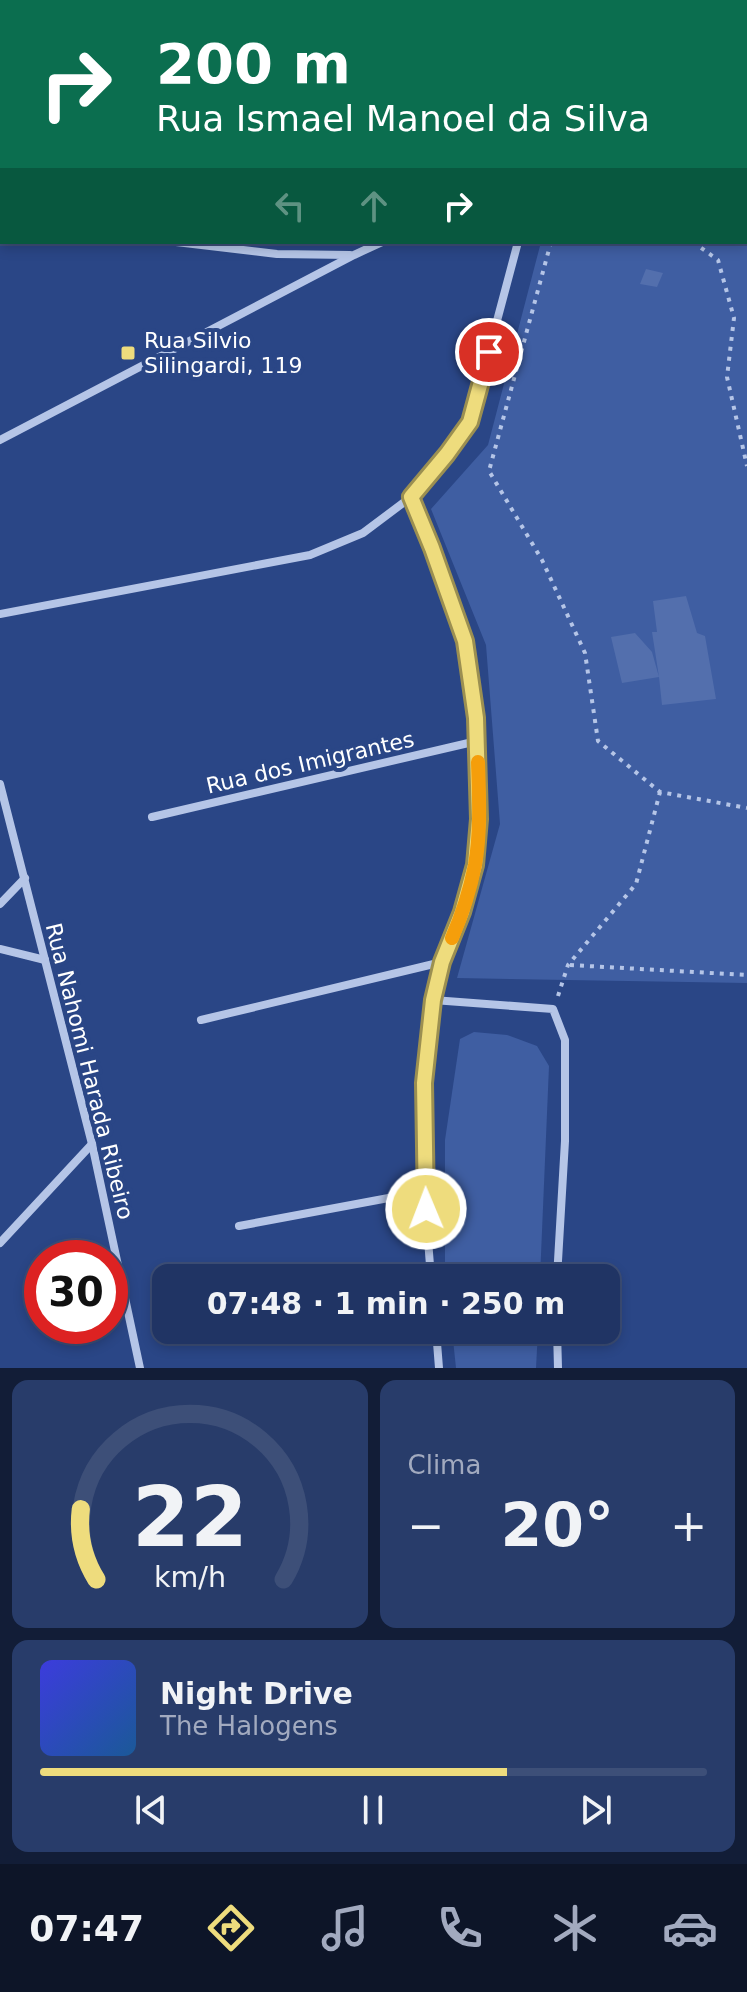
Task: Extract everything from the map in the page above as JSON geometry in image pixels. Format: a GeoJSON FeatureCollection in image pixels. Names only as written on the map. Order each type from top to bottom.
{"type":"FeatureCollection","features":[{"type":"Feature","properties":{"kind":"street"},"geometry":{"type":"LineString","coordinates":[[193,244],[277,254],[354,255]]}},
{"type":"Feature","properties":{"kind":"street"},"geometry":{"type":"LineString","coordinates":[[0,440],[378,244]]}},
{"type":"Feature","properties":{"kind":"street"},"geometry":{"type":"LineString","coordinates":[[2,615],[310,555],[363,533],[411,497],[470,422],[517,244]]}},
{"type":"Feature","properties":{"kind":"street"},"geometry":{"type":"LineString","coordinates":[[411,497],[465,641],[477,741],[479,819],[475,865],[462,912],[442,962],[433,1000],[424,1083],[430,1264]]}},
{"type":"Feature","properties":{"kind":"street","name":"Rua dos Imigrantes"},"geometry":{"type":"LineString","coordinates":[[152,817],[477,741]]}},
{"type":"Feature","properties":{"kind":"street","name":"Rua Nahomi Harada Ribeiro"},"geometry":{"type":"LineString","coordinates":[[0,784],[92,1144],[140,1368]]}},
{"type":"Feature","properties":{"kind":"street"},"geometry":{"type":"LineString","coordinates":[[0,904],[25,878]]}},
{"type":"Feature","properties":{"kind":"street"},"geometry":{"type":"LineString","coordinates":[[0,949],[45,960]]}},
{"type":"Feature","properties":{"kind":"street"},"geometry":{"type":"LineString","coordinates":[[201,1020],[442,962]]}},
{"type":"Feature","properties":{"kind":"street"},"geometry":{"type":"LineString","coordinates":[[433,1000],[553,1009],[565,1040],[565,1141],[558,1264]]}},
{"type":"Feature","properties":{"kind":"street"},"geometry":{"type":"LineString","coordinates":[[0,1243],[92,1144]]}},
{"type":"Feature","properties":{"kind":"street"},"geometry":{"type":"LineString","coordinates":[[239,1226],[426,1191]]}},
{"type":"Feature","properties":{"kind":"street"},"geometry":{"type":"LineString","coordinates":[[437,1344],[439,1368]]}},
{"type":"Feature","properties":{"kind":"street"},"geometry":{"type":"LineString","coordinates":[[557,1344],[558,1368]]}},
{"type":"Feature","properties":{"kind":"path"},"geometry":{"type":"LineString","coordinates":[[550,244],[489,471],[542,560],[585,653],[598,741],[660,792],[747,808]]}},
{"type":"Feature","properties":{"kind":"path"},"geometry":{"type":"LineString","coordinates":[[696,244],[718,260],[734,318],[727,377],[747,466]]}},
{"type":"Feature","properties":{"kind":"path"},"geometry":{"type":"LineString","coordinates":[[553,1009],[568,965],[636,884],[660,792]]}},
{"type":"Feature","properties":{"kind":"path"},"geometry":{"type":"LineString","coordinates":[[568,965],[747,975]]}},
{"type":"Feature","properties":{"kind":"shaded area"},"geometry":{"type":"Polygon","coordinates":[[[540,244],[747,244],[747,983],[457,978],[500,824],[486,645],[431,509],[488,445],[540,244]]]}},
{"type":"Feature","properties":{"kind":"shaded area"},"geometry":{"type":"Polygon","coordinates":[[[474,1032],[507,1035],[537,1046],[549,1066],[541,1264],[445,1264],[445,1140],[460,1039],[474,1032]]]}},
{"type":"Feature","properties":{"kind":"shaded area"},"geometry":{"type":"Polygon","coordinates":[[[453,1344],[537,1344],[536,1368],[456,1368],[453,1344]]]}},
{"type":"Feature","properties":{"kind":"building"},"geometry":{"type":"Polygon","coordinates":[[[646,269],[663,273],[657,287],[640,284],[646,269]]]}},
{"type":"Feature","properties":{"kind":"building"},"geometry":{"type":"Polygon","coordinates":[[[686,596],[697,633],[705,636],[716,699],[662,705],[652,632],[657,632],[653,601],[686,596]]]}},
{"type":"Feature","properties":{"kind":"building"},"geometry":{"type":"Polygon","coordinates":[[[635,633],[652,652],[659,677],[622,683],[611,637],[635,633]]]}},
{"type":"Feature","properties":{"kind":"slow traffic"},"geometry":{"type":"LineString","coordinates":[[452,938],[475,865],[479,819],[478,762]]}},
{"type":"Feature","properties":{"kind":"place","name":"Rua Silvio Silingardi, 119"},"geometry":{"type":"Point","coordinates":[128,353]}},
{"type":"Feature","properties":{"kind":"route"},"geometry":{"type":"LineString","coordinates":[[426,1209],[424,1083],[433,1000],[442,962],[462,912],[475,865],[479,819],[476,718],[465,641],[411,497],[470,422],[489,352]]}}]}
